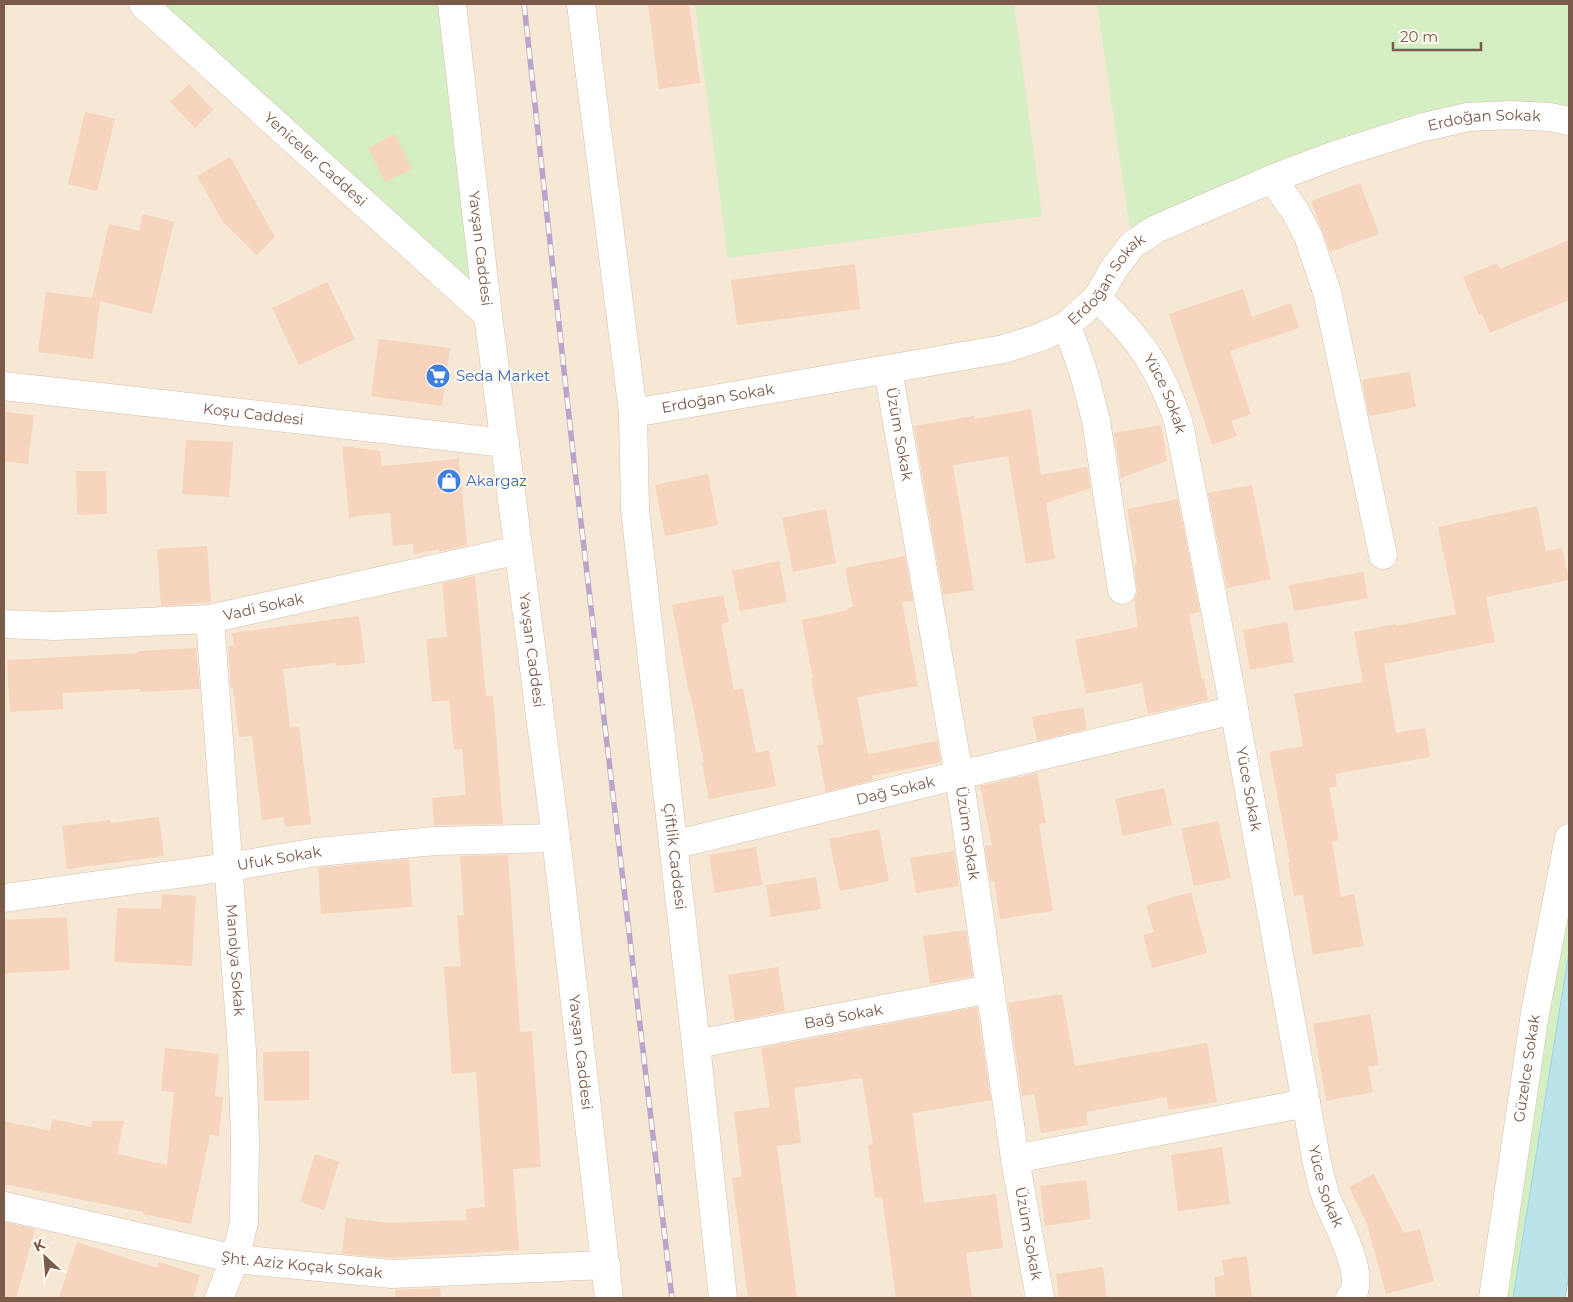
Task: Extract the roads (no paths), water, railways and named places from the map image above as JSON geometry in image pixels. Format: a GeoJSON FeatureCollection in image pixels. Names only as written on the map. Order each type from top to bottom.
{"type":"FeatureCollection","features":[{"type":"Feature","properties":{"kind":"street","name":"Yeniceler Caddesi"},"geometry":{"type":"LineString","coordinates":[[143,4],[488,314]]}},
{"type":"Feature","properties":{"kind":"street","name":"Yavşan Caddesi"},"geometry":{"type":"LineString","coordinates":[[452,4],[488,314],[556,838],[609,1298]]}},
{"type":"Feature","properties":{"kind":"street","name":"Çiftlik Caddesi"},"geometry":{"type":"LineString","coordinates":[[581,4],[633,413],[635,510],[674,844],[723,1298]]}},
{"type":"Feature","properties":{"kind":"street","name":"Erdoğan Sokak"},"geometry":{"type":"LineString","coordinates":[[633,413],[1004,349],[1041,337],[1068,325],[1097,298],[1115,267],[1132,244],[1156,229],[1272,179],[1411,131],[1468,117],[1511,115],[1549,117],[1569,121]]}},
{"type":"Feature","properties":{"kind":"street"},"geometry":{"type":"LineString","coordinates":[[1272,179],[1295,211],[1308,236],[1327,292],[1383,555]]}},
{"type":"Feature","properties":{"kind":"street","name":"Yüce Sokak"},"geometry":{"type":"LineString","coordinates":[[1097,298],[1135,336],[1149,356],[1170,396],[1179,424],[1234,710],[1317,1163],[1325,1194],[1355,1267],[1356,1287],[1354,1295],[1350,1298]]}},
{"type":"Feature","properties":{"kind":"street"},"geometry":{"type":"LineString","coordinates":[[1068,325],[1096,420],[1122,590]]}},
{"type":"Feature","properties":{"kind":"street","name":"Üzüm Sokak"},"geometry":{"type":"LineString","coordinates":[[888,370],[959,775],[1015,1159],[1040,1298]]}},
{"type":"Feature","properties":{"kind":"street","name":"Koşu Caddesi"},"geometry":{"type":"LineString","coordinates":[[4,386],[505,443]]}},
{"type":"Feature","properties":{"kind":"street","name":"Vadi Sokak"},"geometry":{"type":"LineString","coordinates":[[4,624],[55,626],[210,619],[518,550]]}},
{"type":"Feature","properties":{"kind":"street","name":"Manolya Sokak"},"geometry":{"type":"LineString","coordinates":[[210,619],[242,1051],[245,1139],[244,1222],[235,1259],[219,1298]]}},
{"type":"Feature","properties":{"kind":"street","name":"Dağ Sokak"},"geometry":{"type":"LineString","coordinates":[[674,844],[1234,710]]}},
{"type":"Feature","properties":{"kind":"street","name":"Ufuk Sokak"},"geometry":{"type":"LineString","coordinates":[[4,898],[229,867],[317,852],[435,841],[556,838]]}},
{"type":"Feature","properties":{"kind":"street","name":"Güzelce Sokak"},"geometry":{"type":"LineString","coordinates":[[1493,1298],[1535,1013],[1569,838]]}},
{"type":"Feature","properties":{"kind":"street","name":"Bağ Sokak"},"geometry":{"type":"LineString","coordinates":[[696,1044],[990,989]]}},
{"type":"Feature","properties":{"kind":"street"},"geometry":{"type":"LineString","coordinates":[[1015,1159],[1306,1103]]}},
{"type":"Feature","properties":{"kind":"street","name":"Şht. Aziz Koçak Sokak"},"geometry":{"type":"LineString","coordinates":[[4,1206],[235,1259],[392,1274],[606,1265]]}},
{"type":"Feature","properties":{"kind":"water"},"geometry":{"type":"Polygon","coordinates":[[[1569,952],[1569,1273],[1565,1298],[1513,1298],[1569,952]]]}},
{"type":"Feature","properties":{"kind":"railway"},"geometry":{"type":"LineString","coordinates":[[524,4],[575,471],[672,1298]]}},
{"type":"Feature","properties":{"kind":"place","name":"Seda Market"},"geometry":{"type":"Point","coordinates":[438,376]}},
{"type":"Feature","properties":{"kind":"place","name":"Akargaz"},"geometry":{"type":"Point","coordinates":[449,481]}}]}
